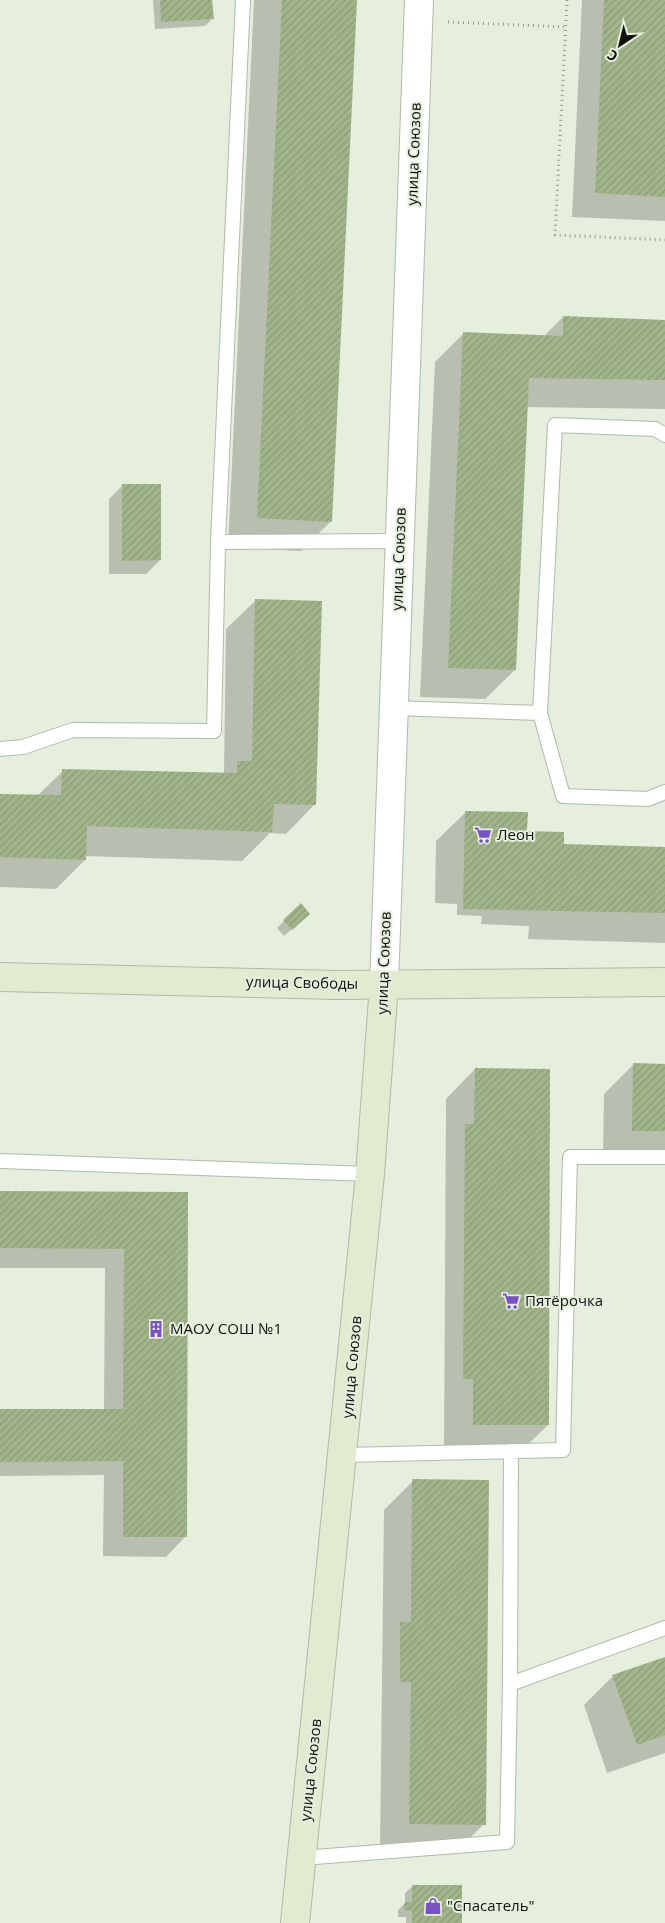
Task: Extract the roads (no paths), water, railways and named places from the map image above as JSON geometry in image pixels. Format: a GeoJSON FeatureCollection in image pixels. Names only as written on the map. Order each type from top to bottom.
{"type":"FeatureCollection","features":[{"type":"Feature","properties":{"kind":"street","name":"улица Союзов"},"geometry":{"type":"LineString","coordinates":[[295,1923],[370,1174],[384,984],[419,10]]}},
{"type":"Feature","properties":{"kind":"street","name":"улица Свободы"},"geometry":{"type":"LineString","coordinates":[[0,977],[384,984],[665,982]]}},
{"type":"Feature","properties":{"kind":"lane"},"geometry":{"type":"LineString","coordinates":[[0,749],[23,747],[73,730],[214,731],[218,542],[243,0]]}},
{"type":"Feature","properties":{"kind":"lane"},"geometry":{"type":"LineString","coordinates":[[665,436],[655,429],[555,425],[540,713],[563,796],[648,799],[665,792]]}},
{"type":"Feature","properties":{"kind":"lane"},"geometry":{"type":"LineString","coordinates":[[218,542],[400,541]]}},
{"type":"Feature","properties":{"kind":"lane"},"geometry":{"type":"LineString","coordinates":[[394,708],[540,713]]}},
{"type":"Feature","properties":{"kind":"lane"},"geometry":{"type":"LineString","coordinates":[[343,1456],[563,1450],[570,1157],[665,1157]]}},
{"type":"Feature","properties":{"kind":"lane"},"geometry":{"type":"LineString","coordinates":[[0,1161],[370,1174]]}},
{"type":"Feature","properties":{"kind":"lane"},"geometry":{"type":"LineString","coordinates":[[302,1858],[507,1842],[511,1451]]}},
{"type":"Feature","properties":{"kind":"lane"},"geometry":{"type":"LineString","coordinates":[[510,1684],[665,1628]]}},
{"type":"Feature","properties":{"kind":"place","name":"Леон"},"geometry":{"type":"Point","coordinates":[483,835]}},
{"type":"Feature","properties":{"kind":"place","name":"Пятёрочка"},"geometry":{"type":"Point","coordinates":[511,1301]}},
{"type":"Feature","properties":{"kind":"place","name":"МАОУ СОШ №1"},"geometry":{"type":"Point","coordinates":[156,1329]}},
{"type":"Feature","properties":{"kind":"place","name":"\"Спасатель\""},"geometry":{"type":"Point","coordinates":[433,1906]}}]}
